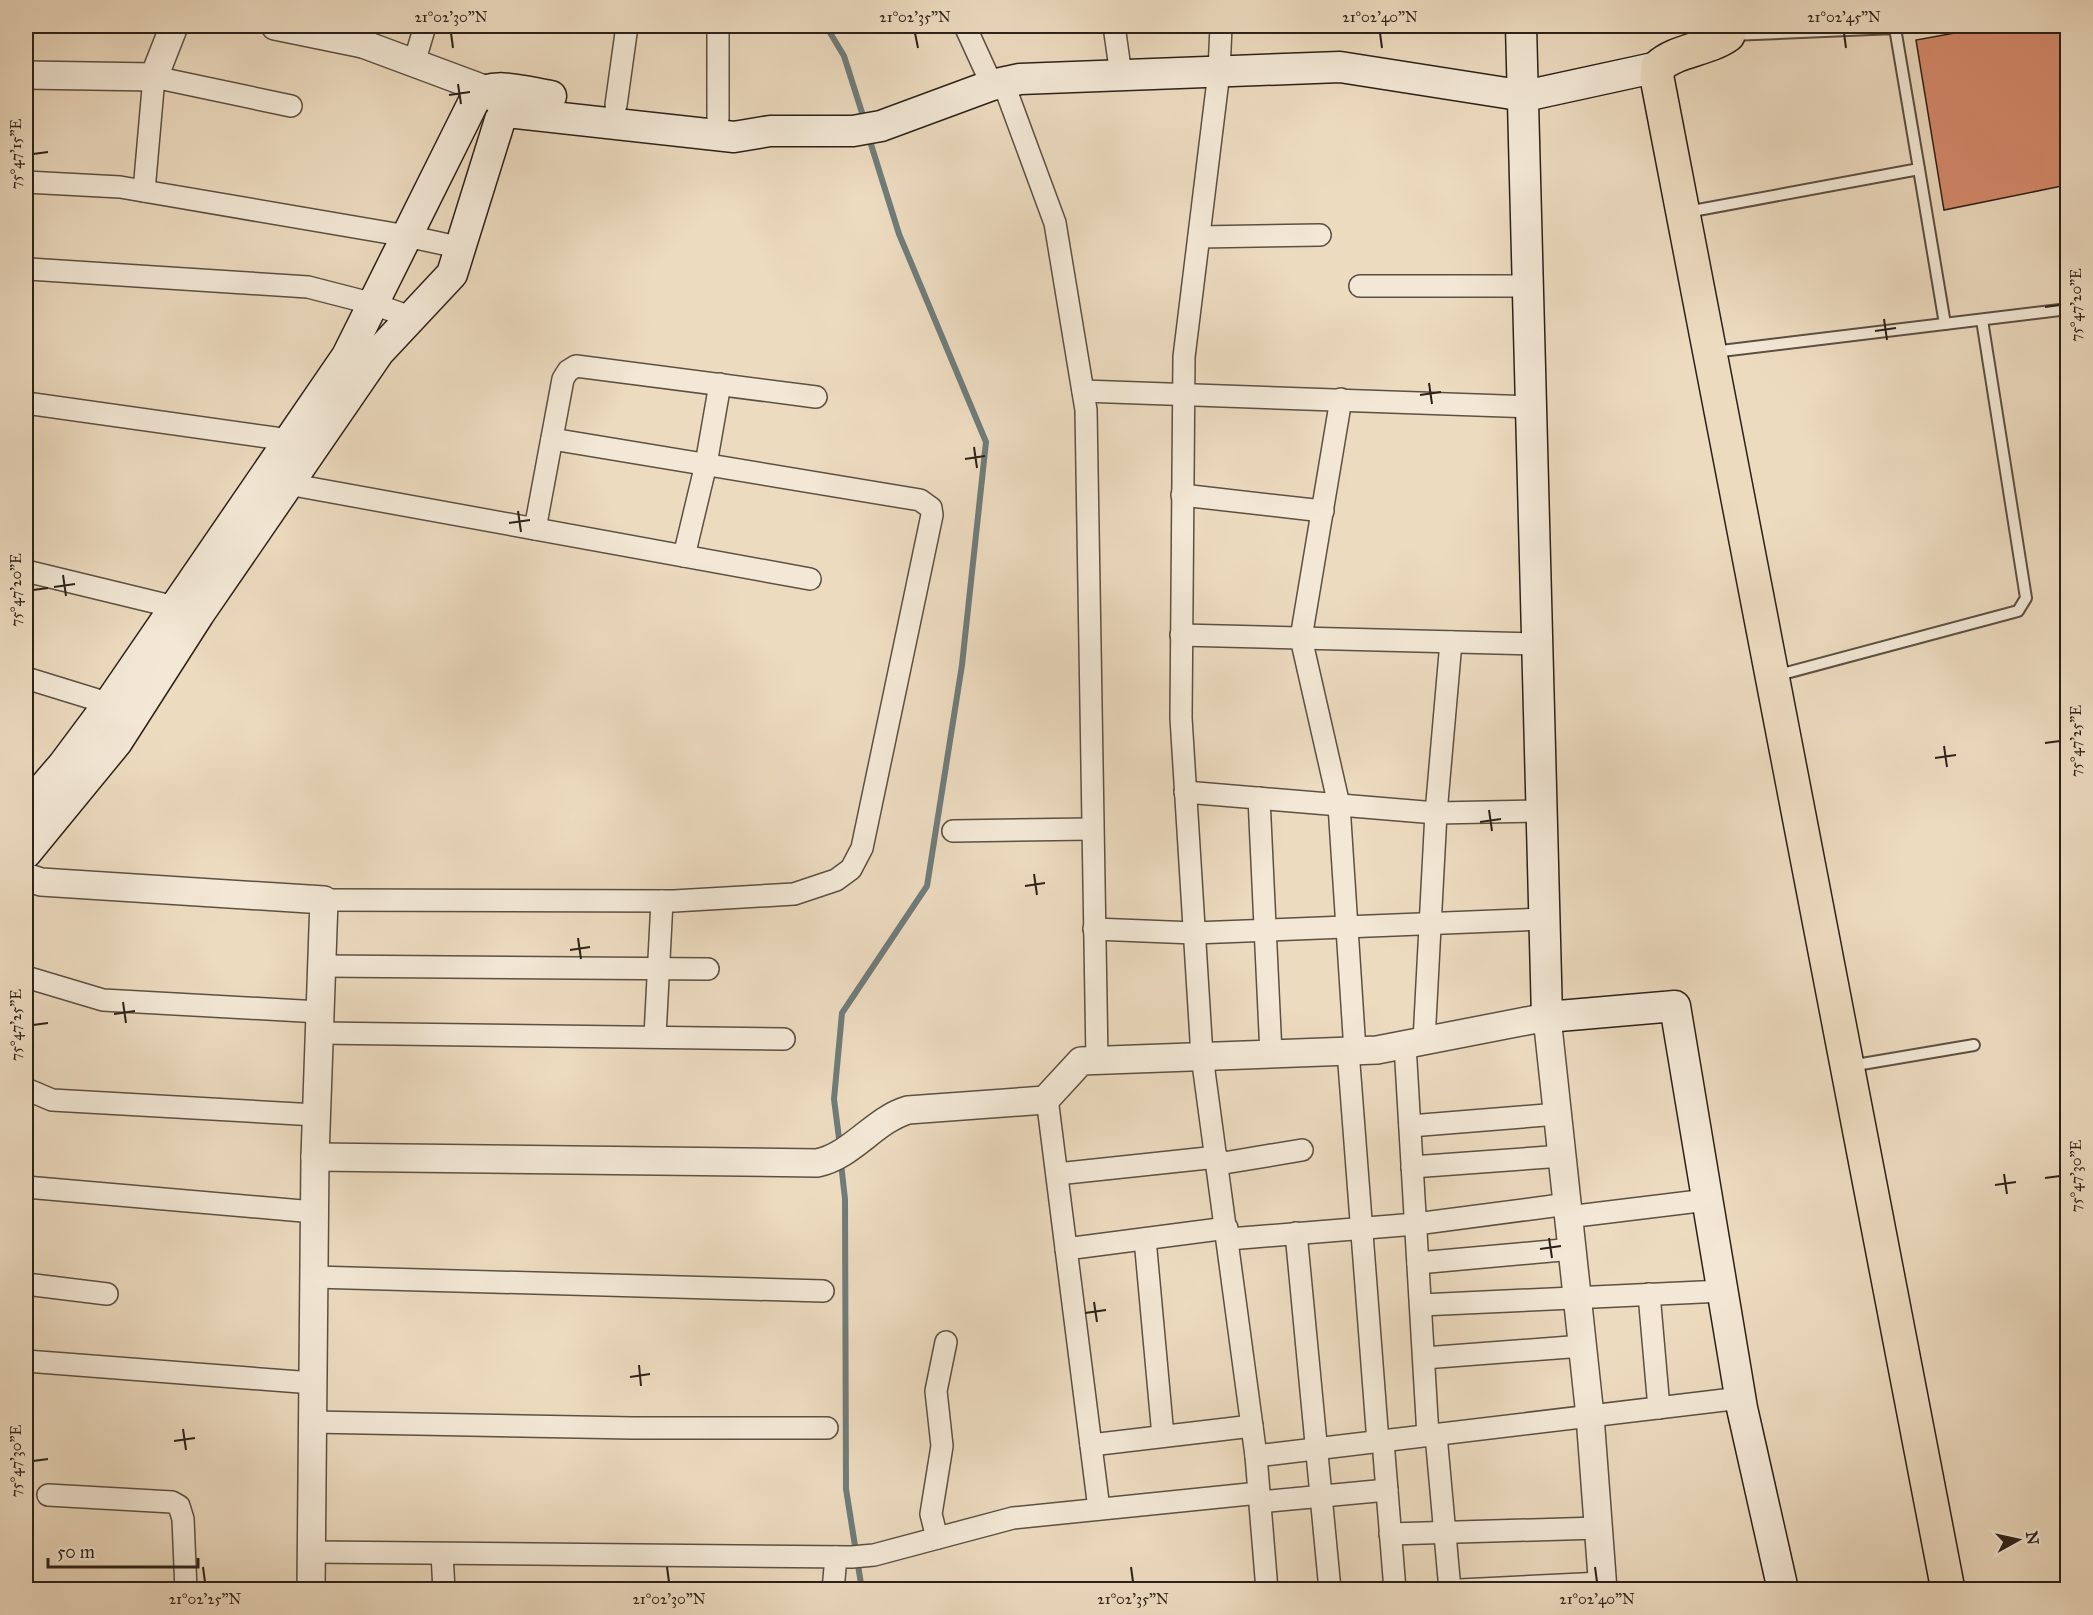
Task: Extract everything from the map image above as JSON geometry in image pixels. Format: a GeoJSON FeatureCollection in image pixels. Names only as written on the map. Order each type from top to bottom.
{"type":"FeatureCollection","features":[{"type":"Feature","properties":{"kind":"main road"},"geometry":{"type":"LineString","coordinates":[[1521,26],[1525,96],[1548,1017],[1675,1006],[1741,1398],[1783,1590]]}},
{"type":"Feature","properties":{"kind":"main road"},"geometry":{"type":"LineString","coordinates":[[186,610],[288,484],[300,445],[374,304],[477,95],[484,89],[616,105],[734,137],[770,131],[867,129],[998,83],[1020,79],[1340,67],[1525,96],[1658,67],[1665,60],[1717,43],[1729,30]]}},
{"type":"Feature","properties":{"kind":"main road"},"geometry":{"type":"LineString","coordinates":[[1658,67],[1657,78],[1709,353],[1948,1590]]}},
{"type":"Feature","properties":{"kind":"main road"},"geometry":{"type":"LineString","coordinates":[[26,808],[63,765],[122,708],[186,610],[300,445],[410,317],[452,274],[502,116],[510,112],[671,121],[718,119],[770,131]]}},
{"type":"Feature","properties":{"kind":"main road"},"geometry":{"type":"LineString","coordinates":[[26,854],[117,742],[122,708]]}},
{"type":"Feature","properties":{"kind":"street"},"geometry":{"type":"LineString","coordinates":[[144,191],[154,77],[174,26]]}},
{"type":"Feature","properties":{"kind":"street"},"geometry":{"type":"LineString","coordinates":[[275,26],[363,35],[414,63],[484,89],[510,112]]}},
{"type":"Feature","properties":{"kind":"street"},"geometry":{"type":"LineString","coordinates":[[414,63],[425,26]]}},
{"type":"Feature","properties":{"kind":"street"},"geometry":{"type":"LineString","coordinates":[[616,105],[627,26]]}},
{"type":"Feature","properties":{"kind":"street"},"geometry":{"type":"LineString","coordinates":[[718,26],[718,119]]}},
{"type":"Feature","properties":{"kind":"street"},"geometry":{"type":"LineString","coordinates":[[966,26],[998,83],[1055,223],[1083,391],[1086,422],[1097,1060]]}},
{"type":"Feature","properties":{"kind":"street"},"geometry":{"type":"LineString","coordinates":[[1114,26],[1121,75]]}},
{"type":"Feature","properties":{"kind":"street"},"geometry":{"type":"LineString","coordinates":[[1221,26],[1219,72],[1184,357],[1181,718],[1202,1056],[1228,1234],[1256,1456],[1268,1590]]}},
{"type":"Feature","properties":{"kind":"street"},"geometry":{"type":"LineString","coordinates":[[26,75],[154,77],[291,106]]}},
{"type":"Feature","properties":{"kind":"street"},"geometry":{"type":"LineString","coordinates":[[26,182],[120,187],[407,236],[462,248]]}},
{"type":"Feature","properties":{"kind":"street"},"geometry":{"type":"LineString","coordinates":[[1198,237],[1320,235]]}},
{"type":"Feature","properties":{"kind":"street"},"geometry":{"type":"LineString","coordinates":[[29,269],[308,288],[374,304],[410,317]]}},
{"type":"Feature","properties":{"kind":"street"},"geometry":{"type":"LineString","coordinates":[[1360,286],[1529,286]]}},
{"type":"Feature","properties":{"kind":"street"},"geometry":{"type":"LineString","coordinates":[[535,529],[563,379],[568,371],[576,366],[816,397]]}},
{"type":"Feature","properties":{"kind":"street"},"geometry":{"type":"LineString","coordinates":[[684,556],[706,464],[720,384]]}},
{"type":"Feature","properties":{"kind":"street"},"geometry":{"type":"LineString","coordinates":[[1083,391],[1532,407]]}},
{"type":"Feature","properties":{"kind":"street"},"geometry":{"type":"LineString","coordinates":[[1341,399],[1301,638],[1339,805],[1361,1227],[1395,1590]]}},
{"type":"Feature","properties":{"kind":"street"},"geometry":{"type":"LineString","coordinates":[[26,403],[300,445]]}},
{"type":"Feature","properties":{"kind":"street"},"geometry":{"type":"LineString","coordinates":[[26,877],[41,882],[324,900],[662,901],[794,894],[836,880],[851,869],[862,848],[932,515],[931,508],[920,500],[552,439]]}},
{"type":"Feature","properties":{"kind":"street"},"geometry":{"type":"LineString","coordinates":[[288,484],[810,579]]}},
{"type":"Feature","properties":{"kind":"street"},"geometry":{"type":"LineString","coordinates":[[1182,495],[1323,511]]}},
{"type":"Feature","properties":{"kind":"street"},"geometry":{"type":"LineString","coordinates":[[26,571],[186,610]]}},
{"type":"Feature","properties":{"kind":"street"},"geometry":{"type":"LineString","coordinates":[[1181,635],[1538,644]]}},
{"type":"Feature","properties":{"kind":"street"},"geometry":{"type":"LineString","coordinates":[[1450,1590],[1424,1358],[1410,1126],[1414,1043],[1429,925],[1451,642]]}},
{"type":"Feature","properties":{"kind":"street"},"geometry":{"type":"LineString","coordinates":[[26,678],[122,708]]}},
{"type":"Feature","properties":{"kind":"street"},"geometry":{"type":"LineString","coordinates":[[1185,792],[1436,813],[1542,810]]}},
{"type":"Feature","properties":{"kind":"street"},"geometry":{"type":"LineString","coordinates":[[1259,798],[1271,1054]]}},
{"type":"Feature","properties":{"kind":"street"},"geometry":{"type":"LineString","coordinates":[[953,831],[1092,829]]}},
{"type":"Feature","properties":{"kind":"street"},"geometry":{"type":"LineString","coordinates":[[311,1590],[315,1157],[324,900]]}},
{"type":"Feature","properties":{"kind":"street"},"geometry":{"type":"LineString","coordinates":[[655,1036],[662,901]]}},
{"type":"Feature","properties":{"kind":"street"},"geometry":{"type":"LineString","coordinates":[[1094,929],[1194,933],[1347,929],[1545,919]]}},
{"type":"Feature","properties":{"kind":"street"},"geometry":{"type":"LineString","coordinates":[[321,966],[708,969]]}},
{"type":"Feature","properties":{"kind":"street"},"geometry":{"type":"LineString","coordinates":[[26,977],[103,1000],[319,1023],[655,1036],[784,1038]]}},
{"type":"Feature","properties":{"kind":"street"},"geometry":{"type":"LineString","coordinates":[[315,1157],[817,1163],[832,1159],[890,1118],[908,1110],[1047,1098],[1081,1061],[1352,1051],[1414,1043],[1548,1017],[1590,1416],[1603,1586],[1460,1590]]}},
{"type":"Feature","properties":{"kind":"street"},"geometry":{"type":"LineString","coordinates":[[26,1089],[52,1100],[316,1115]]}},
{"type":"Feature","properties":{"kind":"street"},"geometry":{"type":"LineString","coordinates":[[1047,1098],[1099,1509]]}},
{"type":"Feature","properties":{"kind":"street"},"geometry":{"type":"LineString","coordinates":[[1410,1126],[1558,1114]]}},
{"type":"Feature","properties":{"kind":"street"},"geometry":{"type":"LineString","coordinates":[[1057,1174],[1302,1150]]}},
{"type":"Feature","properties":{"kind":"street"},"geometry":{"type":"LineString","coordinates":[[1412,1167],[1563,1156]]}},
{"type":"Feature","properties":{"kind":"street"},"geometry":{"type":"LineString","coordinates":[[26,1187],[314,1212]]}},
{"type":"Feature","properties":{"kind":"street"},"geometry":{"type":"LineString","coordinates":[[1066,1249],[1144,1239],[1296,1233],[1707,1200]]}},
{"type":"Feature","properties":{"kind":"street"},"geometry":{"type":"LineString","coordinates":[[1296,1233],[1330,1590]]}},
{"type":"Feature","properties":{"kind":"street"},"geometry":{"type":"LineString","coordinates":[[1144,1239],[1163,1436]]}},
{"type":"Feature","properties":{"kind":"street"},"geometry":{"type":"LineString","coordinates":[[1418,1263],[1573,1249]]}},
{"type":"Feature","properties":{"kind":"street"},"geometry":{"type":"LineString","coordinates":[[314,1277],[823,1291]]}},
{"type":"Feature","properties":{"kind":"street"},"geometry":{"type":"LineString","coordinates":[[26,1284],[106,1294]]}},
{"type":"Feature","properties":{"kind":"street"},"geometry":{"type":"LineString","coordinates":[[1420,1305],[1723,1291]]}},
{"type":"Feature","properties":{"kind":"street"},"geometry":{"type":"LineString","coordinates":[[1649,1294],[1659,1408]]}},
{"type":"Feature","properties":{"kind":"street"},"geometry":{"type":"LineString","coordinates":[[937,1538],[932,1514],[942,1446],[936,1391],[946,1342]]}},
{"type":"Feature","properties":{"kind":"street"},"geometry":{"type":"LineString","coordinates":[[1424,1358],[1583,1346]]}},
{"type":"Feature","properties":{"kind":"street"},"geometry":{"type":"LineString","coordinates":[[26,1361],[313,1383]]}},
{"type":"Feature","properties":{"kind":"street"},"geometry":{"type":"LineString","coordinates":[[1256,1456],[1741,1398]]}},
{"type":"Feature","properties":{"kind":"street"},"geometry":{"type":"LineString","coordinates":[[312,1422],[633,1428],[827,1428]]}},
{"type":"Feature","properties":{"kind":"street"},"geometry":{"type":"LineString","coordinates":[[1091,1445],[1252,1426]]}},
{"type":"Feature","properties":{"kind":"street"},"geometry":{"type":"LineString","coordinates":[[311,1552],[844,1557],[874,1555],[1013,1518],[1099,1509],[1260,1497],[1320,1497],[1387,1490]]}},
{"type":"Feature","properties":{"kind":"street"},"geometry":{"type":"LineString","coordinates":[[48,1495],[172,1502],[179,1506],[183,1519],[186,1590]]}},
{"type":"Feature","properties":{"kind":"street"},"geometry":{"type":"LineString","coordinates":[[1390,1534],[1598,1528]]}},
{"type":"Feature","properties":{"kind":"street"},"geometry":{"type":"LineString","coordinates":[[442,1554],[444,1590]]}},
{"type":"Feature","properties":{"kind":"street"},"geometry":{"type":"LineString","coordinates":[[833,1590],[844,1557]]}},
{"type":"Feature","properties":{"kind":"lane"},"geometry":{"type":"LineString","coordinates":[[1729,30],[1895,28],[1945,324]]}},
{"type":"Feature","properties":{"kind":"lane"},"geometry":{"type":"LineString","coordinates":[[1683,212],[1919,169]]}},
{"type":"Feature","properties":{"kind":"lane"},"geometry":{"type":"LineString","coordinates":[[1709,353],[2067,309]]}},
{"type":"Feature","properties":{"kind":"lane"},"geometry":{"type":"LineString","coordinates":[[1771,677],[2018,611],[2024,605],[2026,598],[1982,320]]}},
{"type":"Feature","properties":{"kind":"lane"},"geometry":{"type":"LineString","coordinates":[[1846,1066],[1974,1045]]}},
{"type":"Feature","properties":{"kind":"building"},"geometry":{"type":"Polygon","coordinates":[[[1993,26],[2061,26],[2067,64],[2067,185],[1944,210],[1916,40],[1993,26]]]}},
{"type":"Feature","properties":{"kind":"waterway"},"geometry":{"type":"LineString","coordinates":[[826,26],[844,56],[864,119]]}},
{"type":"Feature","properties":{"kind":"waterway"},"geometry":{"type":"LineString","coordinates":[[840,1146],[834,1099],[842,1013],[927,886],[962,665],[986,442],[899,234],[869,138]]}},
{"type":"Feature","properties":{"kind":"waterway"},"geometry":{"type":"LineString","coordinates":[[841,1163],[845,1199],[846,1489],[862,1590]]}}]}
